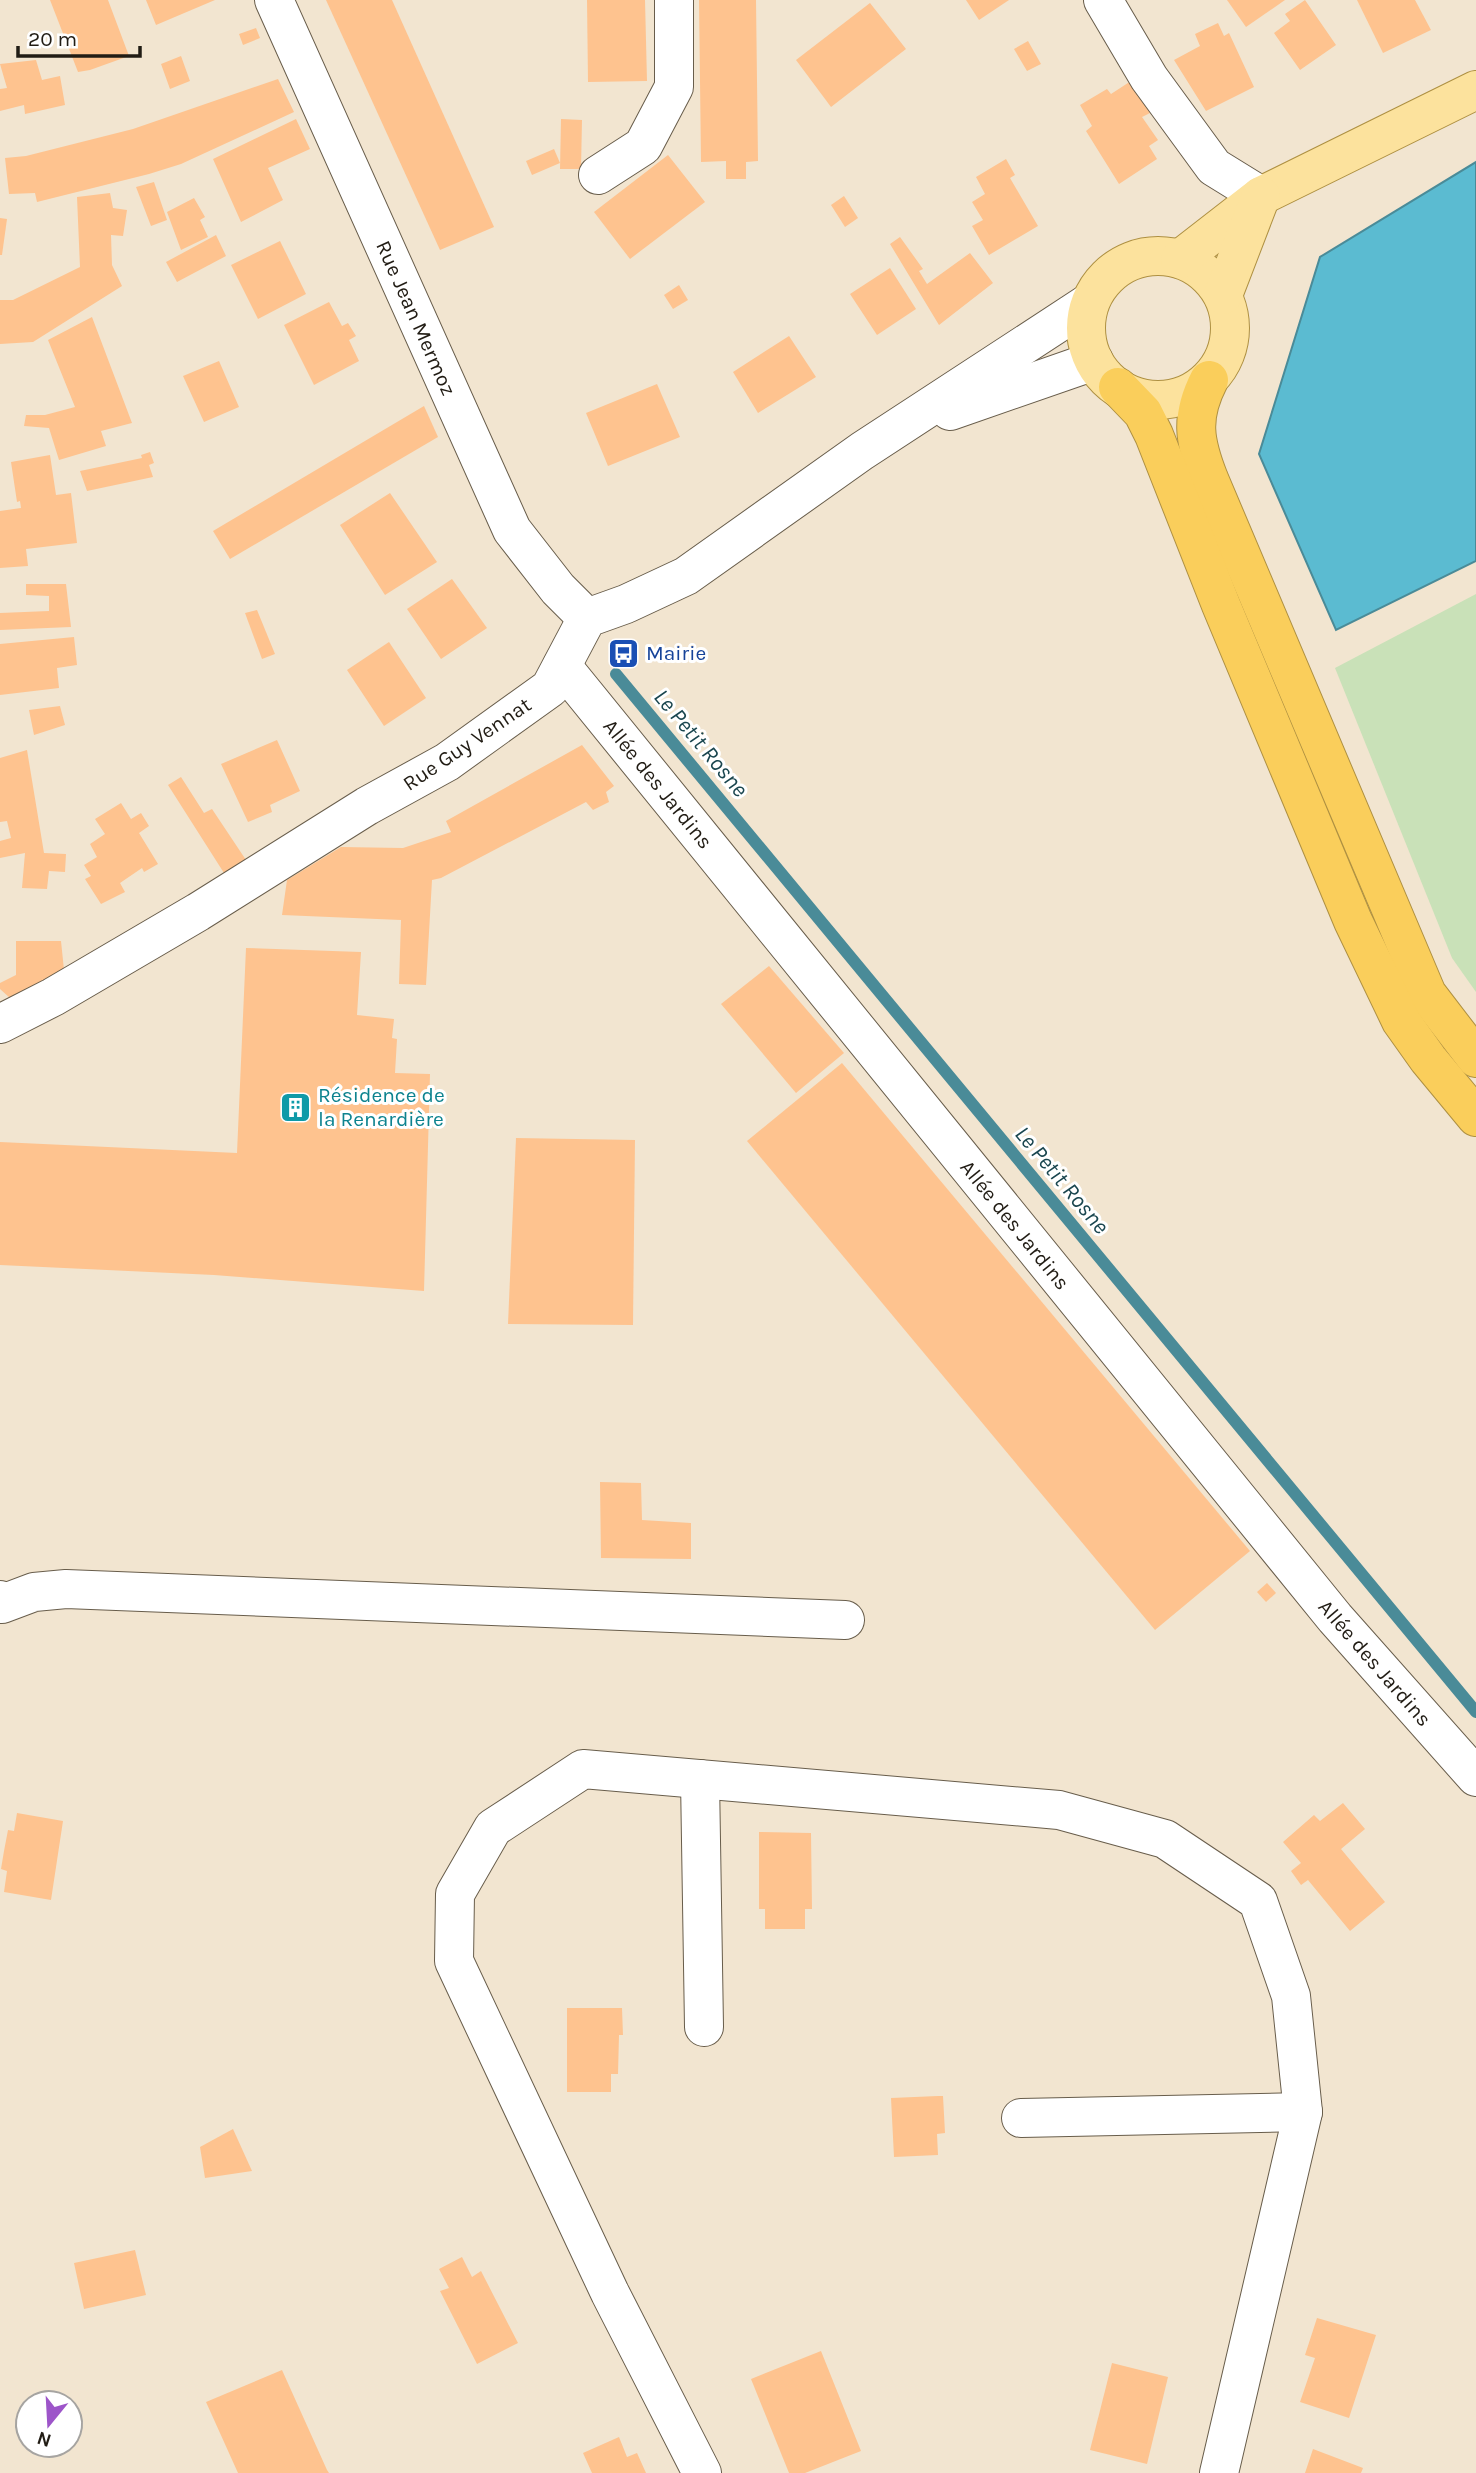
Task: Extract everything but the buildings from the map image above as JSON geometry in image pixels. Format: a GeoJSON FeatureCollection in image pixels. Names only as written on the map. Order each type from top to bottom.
{"type":"FeatureCollection","features":[{"type":"Feature","properties":{"kind":"highway"},"geometry":{"type":"LineString","coordinates":[[1106,374],[1143,413],[1154,435],[1221,605],[1348,909],[1401,1021],[1427,1059],[1476,1117]]}},
{"type":"Feature","properties":{"kind":"highway"},"geometry":{"type":"LineString","coordinates":[[1209,380],[1197,410],[1195,435],[1205,468],[1427,994],[1476,1058]]}},
{"type":"Feature","properties":{"kind":"main road"},"geometry":{"type":"LineString","coordinates":[[1180,259],[1261,196],[1476,90]]}},
{"type":"Feature","properties":{"kind":"main road"},"geometry":{"type":"LineString","coordinates":[[1223,295],[1261,196]]}},
{"type":"Feature","properties":{"kind":"main road"},"geometry":{"type":"LineString","coordinates":[[1144,257],[1180,259],[1198,267],[1212,279],[1223,295],[1230,316],[1230,338],[1224,360],[1209,380],[1192,392],[1174,398],[1153,400],[1134,396],[1106,374],[1087,332],[1086,322],[1090,302],[1099,286],[1112,272],[1126,263],[1144,257]]}},
{"type":"Feature","properties":{"kind":"street","name":"Rue Jean Mermoz"},"geometry":{"type":"LineString","coordinates":[[274,0],[512,530],[558,589],[587,618]]}},
{"type":"Feature","properties":{"kind":"street"},"geometry":{"type":"LineString","coordinates":[[598,175],[643,146],[674,87],[674,0]]}},
{"type":"Feature","properties":{"kind":"street"},"geometry":{"type":"LineString","coordinates":[[1103,0],[1149,78],[1214,167],[1261,196]]}},
{"type":"Feature","properties":{"kind":"street"},"geometry":{"type":"LineString","coordinates":[[587,618],[626,604],[686,576],[862,450],[1090,302]]}},
{"type":"Feature","properties":{"kind":"street"},"geometry":{"type":"LineString","coordinates":[[862,450],[940,415],[1106,374]]}},
{"type":"Feature","properties":{"kind":"street","name":"Rue Guy Vennat"},"geometry":{"type":"LineString","coordinates":[[0,1024],[53,997],[198,912],[367,806],[447,762],[550,688],[587,618]]}},
{"type":"Feature","properties":{"kind":"street","name":"Allée des Jardins"},"geometry":{"type":"LineString","coordinates":[[562,666],[1335,1618],[1476,1777]]}},
{"type":"Feature","properties":{"kind":"street"},"geometry":{"type":"LineString","coordinates":[[1,1602],[34,1592],[65,1589],[845,1620]]}},
{"type":"Feature","properties":{"kind":"street"},"geometry":{"type":"LineString","coordinates":[[702,2473],[610,2292],[454,1961],[455,1894],[493,1828],[583,1769],[1059,1810],[1165,1839],[1258,1901],[1291,1996],[1303,2112],[1220,2473]]}},
{"type":"Feature","properties":{"kind":"street"},"geometry":{"type":"LineString","coordinates":[[701,1779],[704,2027]]}},
{"type":"Feature","properties":{"kind":"street"},"geometry":{"type":"LineString","coordinates":[[1021,2118],[1303,2112]]}},
{"type":"Feature","properties":{"kind":"green space"},"geometry":{"type":"Polygon","coordinates":[[[1476,594],[1476,992],[1452,958],[1335,668],[1476,594]]]}},
{"type":"Feature","properties":{"kind":"water"},"geometry":{"type":"Polygon","coordinates":[[[1476,162],[1476,561],[1336,630],[1259,454],[1320,257],[1476,162]]]}},
{"type":"Feature","properties":{"kind":"waterway","name":"Le Petit Rosne"},"geometry":{"type":"LineString","coordinates":[[616,674],[1476,1712]]}},
{"type":"Feature","properties":{"kind":"place","name":"Mairie"},"geometry":{"type":"Point","coordinates":[623,653]}},
{"type":"Feature","properties":{"kind":"place","name":"Résidence de la Renardière"},"geometry":{"type":"Point","coordinates":[295,1107]}}]}
